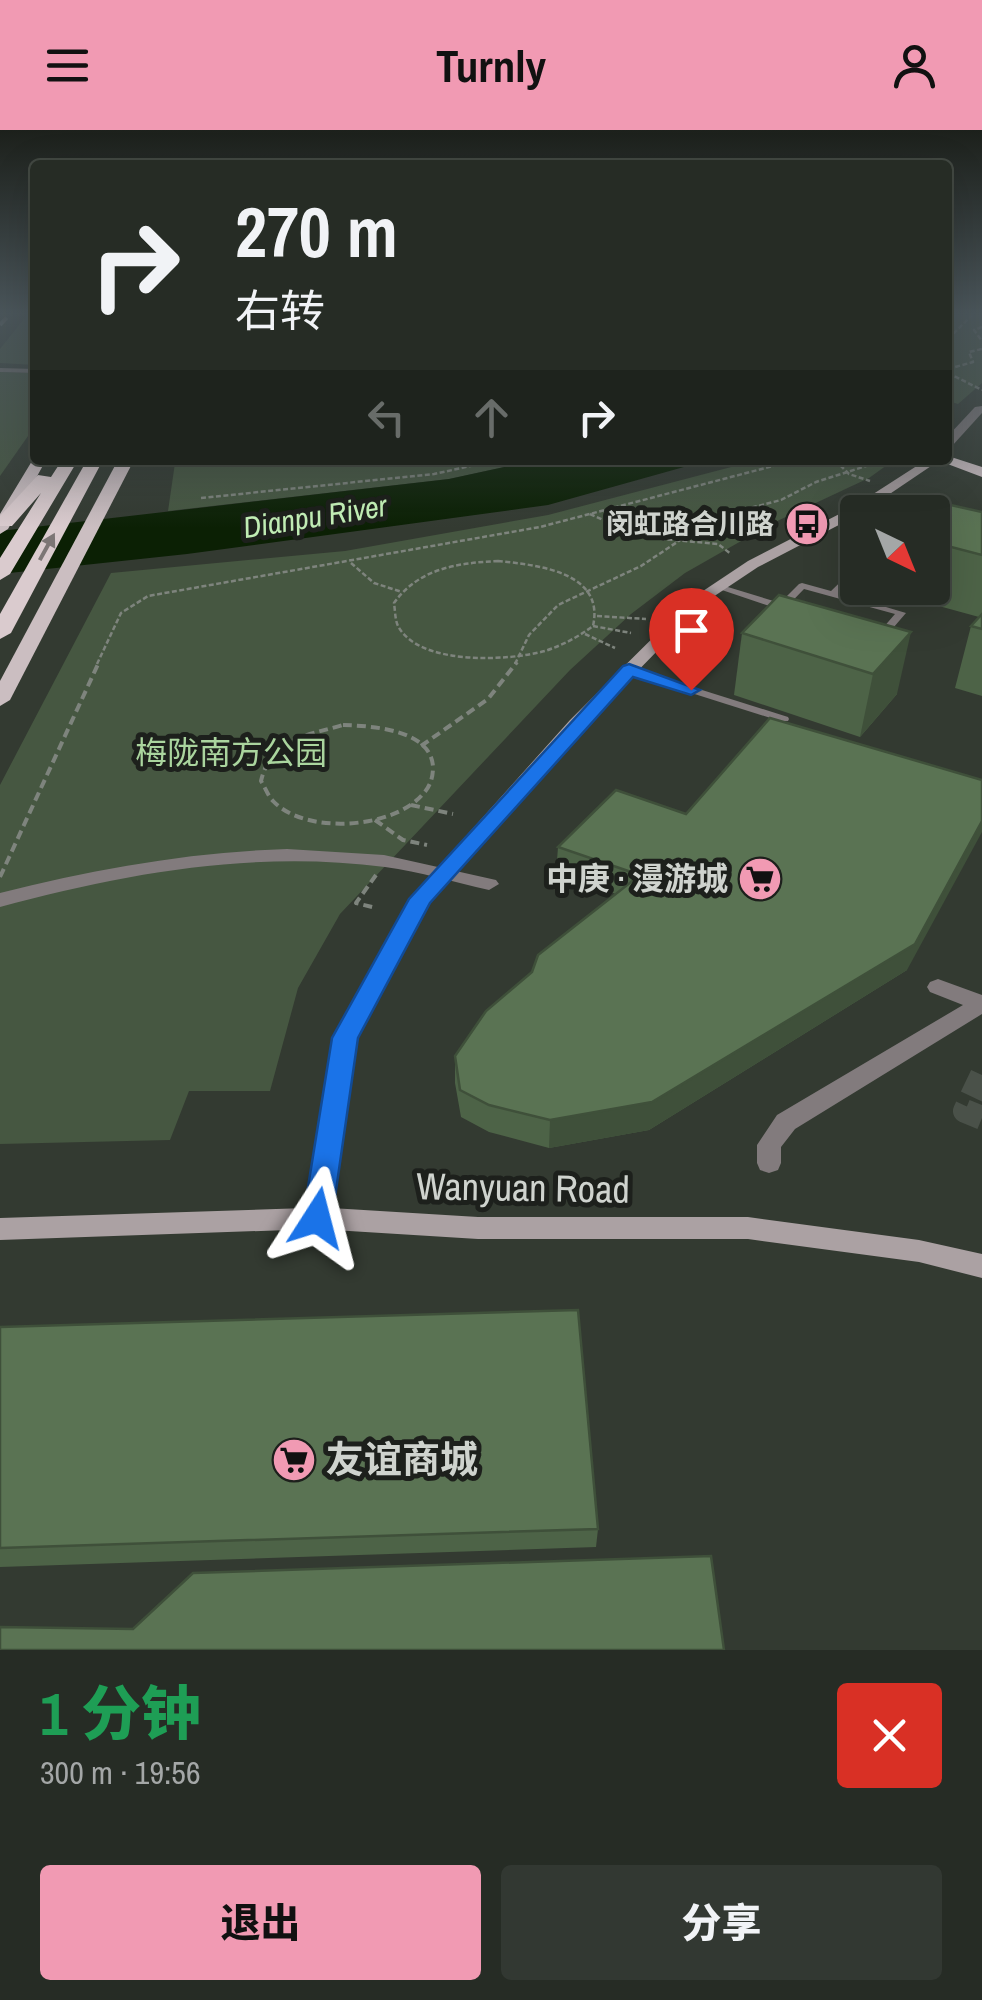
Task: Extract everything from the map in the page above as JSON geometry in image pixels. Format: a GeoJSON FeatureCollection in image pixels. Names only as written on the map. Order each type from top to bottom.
{"type":"FeatureCollection","features":[{"type":"Feature","properties":{"kind":"highway"},"geometry":{"type":"LineString","coordinates":[[2,526],[44,480],[52,465]]}},
{"type":"Feature","properties":{"kind":"highway"},"geometry":{"type":"LineString","coordinates":[[0,574],[67,465]]}},
{"type":"Feature","properties":{"kind":"highway"},"geometry":{"type":"LineString","coordinates":[[0,633],[92,465]]}},
{"type":"Feature","properties":{"kind":"main road"},"geometry":{"type":"LineString","coordinates":[[952,460],[982,464]]}},
{"type":"Feature","properties":{"kind":"main road"},"geometry":{"type":"LineString","coordinates":[[952,461],[982,472]]}},
{"type":"Feature","properties":{"kind":"main road"},"geometry":{"type":"LineString","coordinates":[[2,526],[35,465]]}},
{"type":"Feature","properties":{"kind":"main road"},"geometry":{"type":"LineString","coordinates":[[0,700],[123,465]]}},
{"type":"Feature","properties":{"kind":"main road"},"geometry":{"type":"LineString","coordinates":[[317,1218],[345,1038],[421,899],[629,670],[699,600],[753,564],[858,510],[926,465]]}},
{"type":"Feature","properties":{"kind":"main road","name":"Wanyuan Road"},"geometry":{"type":"LineString","coordinates":[[0,1230],[317,1218],[478,1228],[748,1228],[919,1251],[982,1266]]}},
{"type":"Feature","properties":{"kind":"street"},"geometry":{"type":"LineString","coordinates":[[952,436],[979,409]]}},
{"type":"Feature","properties":{"kind":"street"},"geometry":{"type":"LineString","coordinates":[[0,900],[79,878],[202,861],[311,855],[386,862],[489,884]]}},
{"type":"Feature","properties":{"kind":"street"},"geometry":{"type":"LineString","coordinates":[[769,1163],[769,1146],[786,1122],[982,1004],[938,987]]}},
{"type":"Feature","properties":{"kind":"lane"},"geometry":{"type":"LineString","coordinates":[[802,586],[901,613],[865,655],[763,626],[782,606],[802,586]]}},
{"type":"Feature","properties":{"kind":"lane"},"geometry":{"type":"LineString","coordinates":[[832,594],[840,586]]}},
{"type":"Feature","properties":{"kind":"lane"},"geometry":{"type":"LineString","coordinates":[[718,588],[782,606]]}},
{"type":"Feature","properties":{"kind":"lane"},"geometry":{"type":"LineString","coordinates":[[629,670],[784,719]]}},
{"type":"Feature","properties":{"kind":"path"},"geometry":{"type":"LineString","coordinates":[[201,498],[434,474],[475,465]]}},
{"type":"Feature","properties":{"kind":"path"},"geometry":{"type":"LineString","coordinates":[[0,876],[121,612],[148,596],[350,562],[590,514],[777,465]]}},
{"type":"Feature","properties":{"kind":"path"},"geometry":{"type":"LineString","coordinates":[[840,465],[850,474],[870,480]]}},
{"type":"Feature","properties":{"kind":"path"},"geometry":{"type":"LineString","coordinates":[[421,746],[488,699],[520,658],[528,634],[558,605],[587,588],[641,566],[714,517],[781,500],[816,482],[873,465]]}},
{"type":"Feature","properties":{"kind":"path"},"geometry":{"type":"LineString","coordinates":[[590,514],[623,531],[674,542],[718,544],[731,554]]}},
{"type":"Feature","properties":{"kind":"path"},"geometry":{"type":"LineString","coordinates":[[498,561],[550,569],[587,588],[594,597],[598,616],[593,626],[558,650],[520,658],[460,656],[412,639],[402,631],[393,612],[402,592],[417,579],[446,568],[498,561]]}},
{"type":"Feature","properties":{"kind":"path"},"geometry":{"type":"LineString","coordinates":[[350,562],[374,583],[402,592]]}},
{"type":"Feature","properties":{"kind":"path"},"geometry":{"type":"LineString","coordinates":[[598,616],[646,619]]}},
{"type":"Feature","properties":{"kind":"path"},"geometry":{"type":"LineString","coordinates":[[593,626],[631,633]]}},
{"type":"Feature","properties":{"kind":"path"},"geometry":{"type":"LineString","coordinates":[[585,634],[616,648]]}},
{"type":"Feature","properties":{"kind":"path"},"geometry":{"type":"LineString","coordinates":[[343,725],[395,731],[429,754],[434,770],[430,786],[411,805],[375,820],[336,825],[308,822],[267,800],[260,784],[262,767],[273,752],[292,739],[343,725]]}},
{"type":"Feature","properties":{"kind":"path"},"geometry":{"type":"LineString","coordinates":[[411,805],[453,814]]}},
{"type":"Feature","properties":{"kind":"path"},"geometry":{"type":"LineString","coordinates":[[375,820],[403,840],[427,844]]}},
{"type":"Feature","properties":{"kind":"path"},"geometry":{"type":"LineString","coordinates":[[376,908],[356,903],[386,862]]}},
{"type":"Feature","properties":{"kind":"green space"},"geometry":{"type":"Polygon","coordinates":[[[0,386],[30,386],[30,433],[0,476],[0,386]]]}},
{"type":"Feature","properties":{"kind":"green space"},"geometry":{"type":"Polygon","coordinates":[[[952,386],[979,386],[958,404],[952,402],[952,386]]]}},
{"type":"Feature","properties":{"kind":"green space"},"geometry":{"type":"Polygon","coordinates":[[[175,465],[513,465],[449,479],[168,511],[175,465]]]}},
{"type":"Feature","properties":{"kind":"green space","name":"梅陇南方公园"},"geometry":{"type":"Polygon","coordinates":[[[739,465],[887,465],[685,573],[631,614],[570,670],[340,914],[298,988],[270,1091],[189,1091],[170,1140],[0,1144],[0,785],[111,573],[345,551],[548,515],[739,465]]]}},
{"type":"Feature","properties":{"kind":"water","name":"Dianpu River"},"geometry":{"type":"Polygon","coordinates":[[[513,465],[691,465],[548,505],[187,554],[0,574],[0,531],[449,479],[513,465]]]}},
{"type":"Feature","properties":{"kind":"building"},"geometry":{"type":"Polygon","coordinates":[[[950,505],[982,512],[982,555],[950,547],[950,505]]]}},
{"type":"Feature","properties":{"kind":"building"},"geometry":{"type":"Polygon","coordinates":[[[779,595],[911,632],[873,674],[742,633],[779,595]]]}},
{"type":"Feature","properties":{"kind":"building"},"geometry":{"type":"Polygon","coordinates":[[[982,614],[982,629],[971,626],[982,614]]]}},
{"type":"Feature","properties":{"kind":"building"},"geometry":{"type":"Polygon","coordinates":[[[770,718],[982,780],[982,821],[915,944],[652,1102],[550,1120],[489,1105],[460,1090],[455,1056],[486,1011],[532,972],[538,955],[640,875],[558,847],[616,790],[686,814],[770,718]]]}},
{"type":"Feature","properties":{"kind":"building","name":"友谊商城"},"geometry":{"type":"Polygon","coordinates":[[[578,1310],[598,1529],[0,1548],[0,1327],[578,1310]]]}},
{"type":"Feature","properties":{"kind":"building"},"geometry":{"type":"Polygon","coordinates":[[[711,1556],[724,1650],[0,1650],[0,1627],[133,1629],[193,1573],[711,1556]]]}},
{"type":"Feature","properties":{"kind":"tunnel"},"geometry":{"type":"LineString","coordinates":[[982,1075],[965,1111],[982,1118]]}},
{"type":"Feature","properties":{"kind":"place","name":"闵虹路合川路"},"geometry":{"type":"Point","coordinates":[807,524]}},
{"type":"Feature","properties":{"kind":"place","name":"中庚 · 漫游城"},"geometry":{"type":"Point","coordinates":[760,879]}},
{"type":"Feature","properties":{"kind":"place","name":"友谊商城"},"geometry":{"type":"Point","coordinates":[294,1460]}},
{"type":"Feature","properties":{"kind":"route"},"geometry":{"type":"LineString","coordinates":[[317,1218],[345,1038],[421,899],[629,670],[691,690]]}}]}
